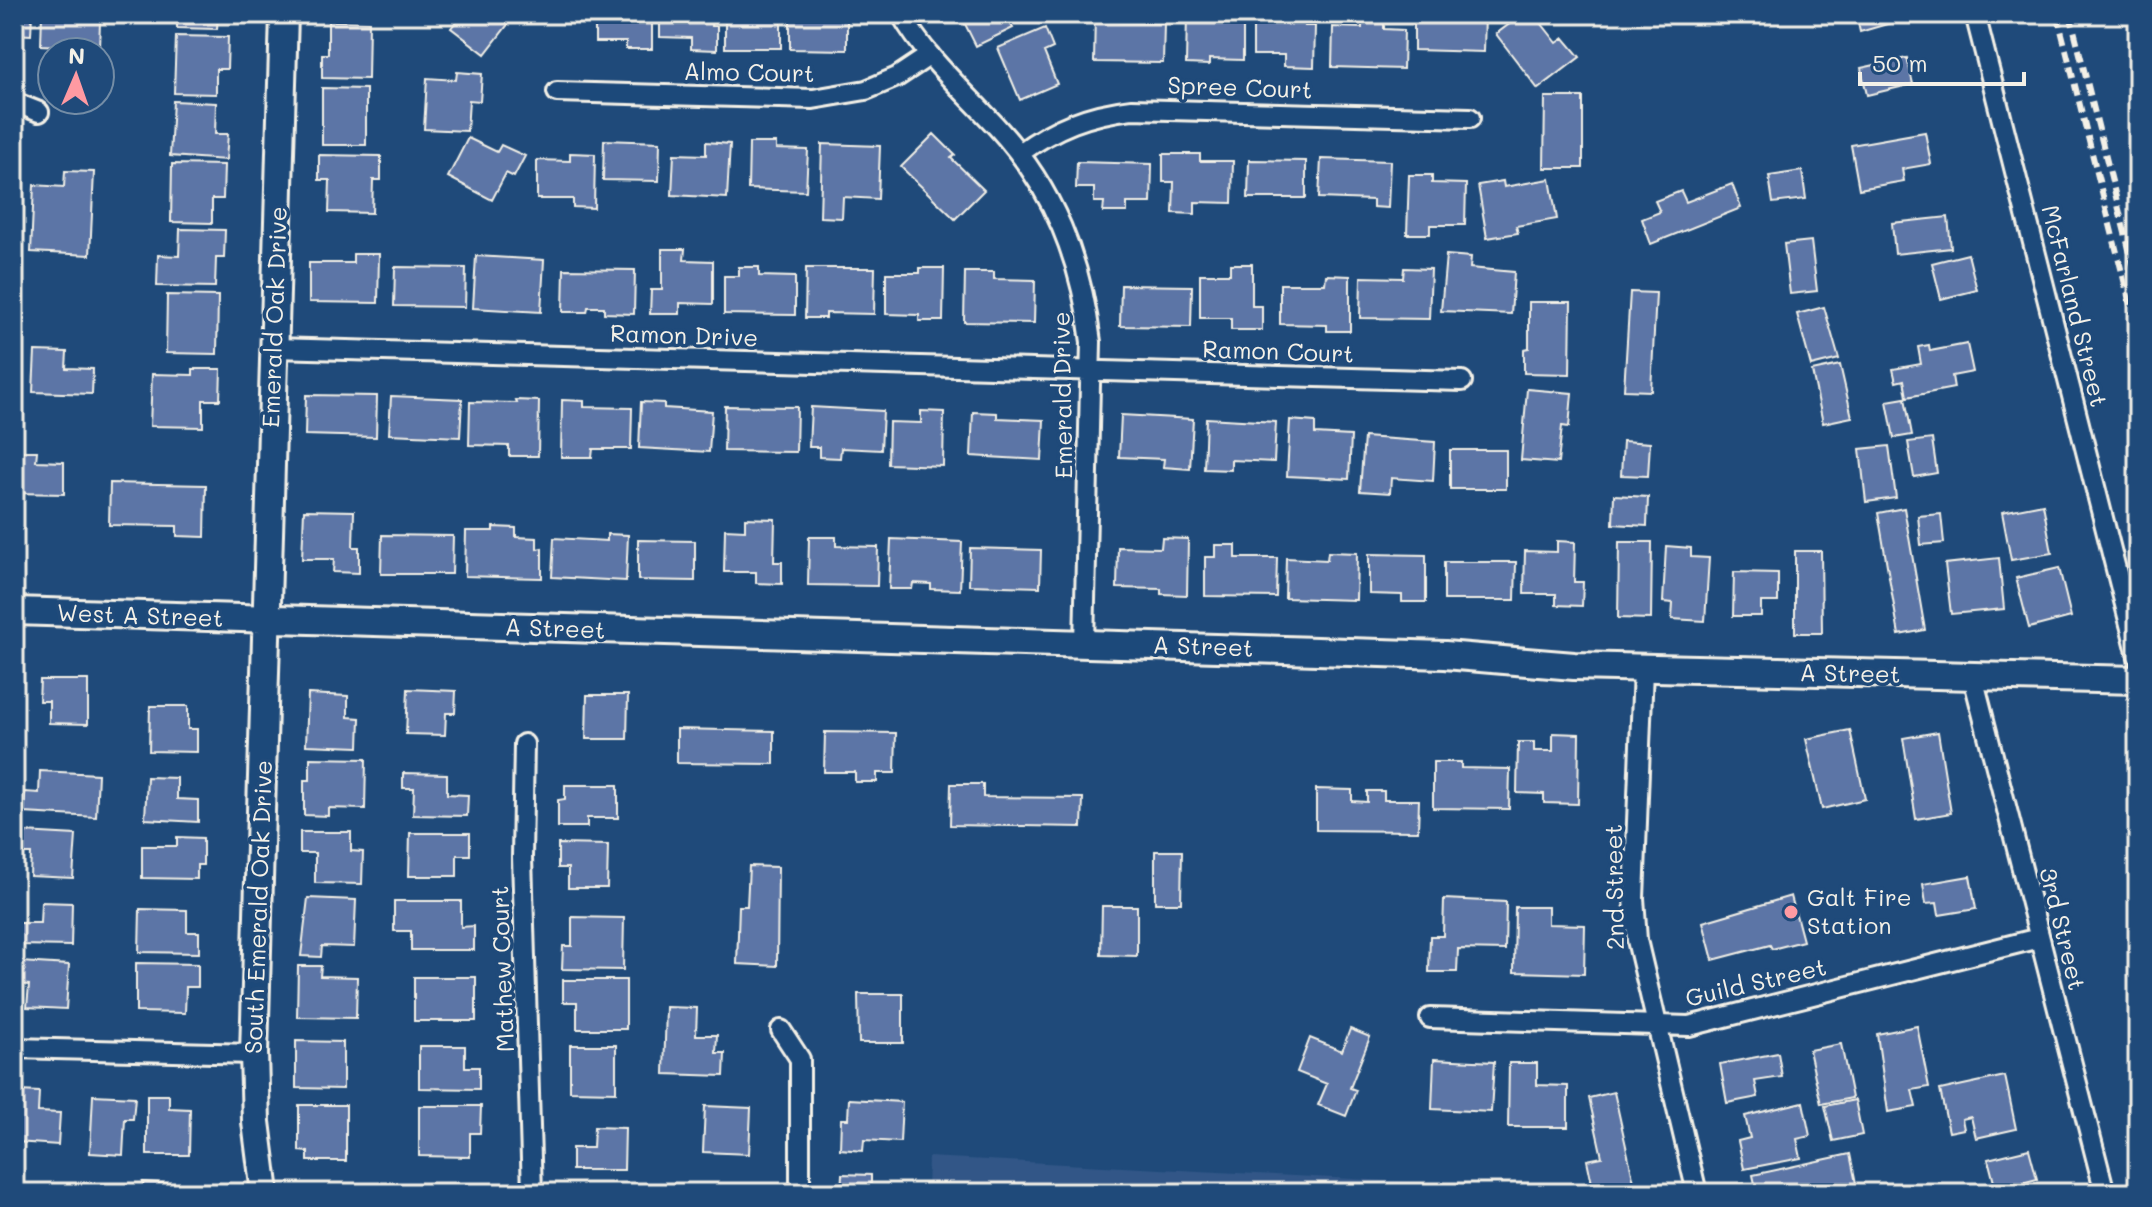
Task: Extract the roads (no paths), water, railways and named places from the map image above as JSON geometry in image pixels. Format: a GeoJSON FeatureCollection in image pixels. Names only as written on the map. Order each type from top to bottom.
{"type":"FeatureCollection","features":[{"type":"Feature","properties":{"kind":"street","name":"Emerald Oak Drive"},"geometry":{"type":"LineString","coordinates":[[267,621],[284,14]]}},
{"type":"Feature","properties":{"kind":"street","name":"Emerald Drive"},"geometry":{"type":"LineString","coordinates":[[901,14],[930,55],[1020,153],[1056,210],[1075,255],[1086,295],[1092,371],[1084,644]]}},
{"type":"Feature","properties":{"kind":"street","name":"McFarland Street"},"geometry":{"type":"LineString","coordinates":[[1975,14],[2138,656]]}},
{"type":"Feature","properties":{"kind":"street","name":"Almo Court"},"geometry":{"type":"LineString","coordinates":[[557,92],[813,99],[866,90],[897,77],[930,55]]}},
{"type":"Feature","properties":{"kind":"street"},"geometry":{"type":"LineString","coordinates":[[14,102],[36,111]]}},
{"type":"Feature","properties":{"kind":"street","name":"Spree Court"},"geometry":{"type":"LineString","coordinates":[[1020,153],[1069,123],[1100,113],[1132,109],[1470,118]]}},
{"type":"Feature","properties":{"kind":"street","name":"Ramon Drive"},"geometry":{"type":"LineString","coordinates":[[274,348],[1092,371]]}},
{"type":"Feature","properties":{"kind":"street","name":"Ramon Court"},"geometry":{"type":"LineString","coordinates":[[1092,371],[1462,381]]}},
{"type":"Feature","properties":{"kind":"street","name":"West A Street"},"geometry":{"type":"LineString","coordinates":[[14,611],[267,621]]}},
{"type":"Feature","properties":{"kind":"street","name":"A Street"},"geometry":{"type":"LineString","coordinates":[[267,621],[1445,655],[1643,669],[2138,680]]}},
{"type":"Feature","properties":{"kind":"street","name":"South Emerald Oak Drive"},"geometry":{"type":"LineString","coordinates":[[265,1193],[256,1122],[254,1054],[267,621]]}},
{"type":"Feature","properties":{"kind":"street","name":"2nd Street"},"geometry":{"type":"LineString","coordinates":[[1643,669],[1634,898],[1637,940],[1697,1193]]}},
{"type":"Feature","properties":{"kind":"street","name":"3rd Street"},"geometry":{"type":"LineString","coordinates":[[1973,677],[2105,1193]]}},
{"type":"Feature","properties":{"kind":"street","name":"Mathew Court"},"geometry":{"type":"LineString","coordinates":[[524,744],[522,857],[532,1193]]}},
{"type":"Feature","properties":{"kind":"street","name":"Guild Street"},"geometry":{"type":"LineString","coordinates":[[1430,1018],[1689,1026],[2039,938]]}},
{"type":"Feature","properties":{"kind":"street"},"geometry":{"type":"LineString","coordinates":[[781,1030],[800,1059],[800,1193]]}},
{"type":"Feature","properties":{"kind":"street"},"geometry":{"type":"LineString","coordinates":[[14,1048],[254,1054]]}},
{"type":"Feature","properties":{"kind":"railway"},"geometry":{"type":"LineString","coordinates":[[2057,14],[2138,336]]}},
{"type":"Feature","properties":{"kind":"railway"},"geometry":{"type":"LineString","coordinates":[[2070,14],[2138,285]]}},
{"type":"Feature","properties":{"kind":"place","name":"Galt Fire Station"},"geometry":{"type":"Point","coordinates":[1791,912]}}]}
